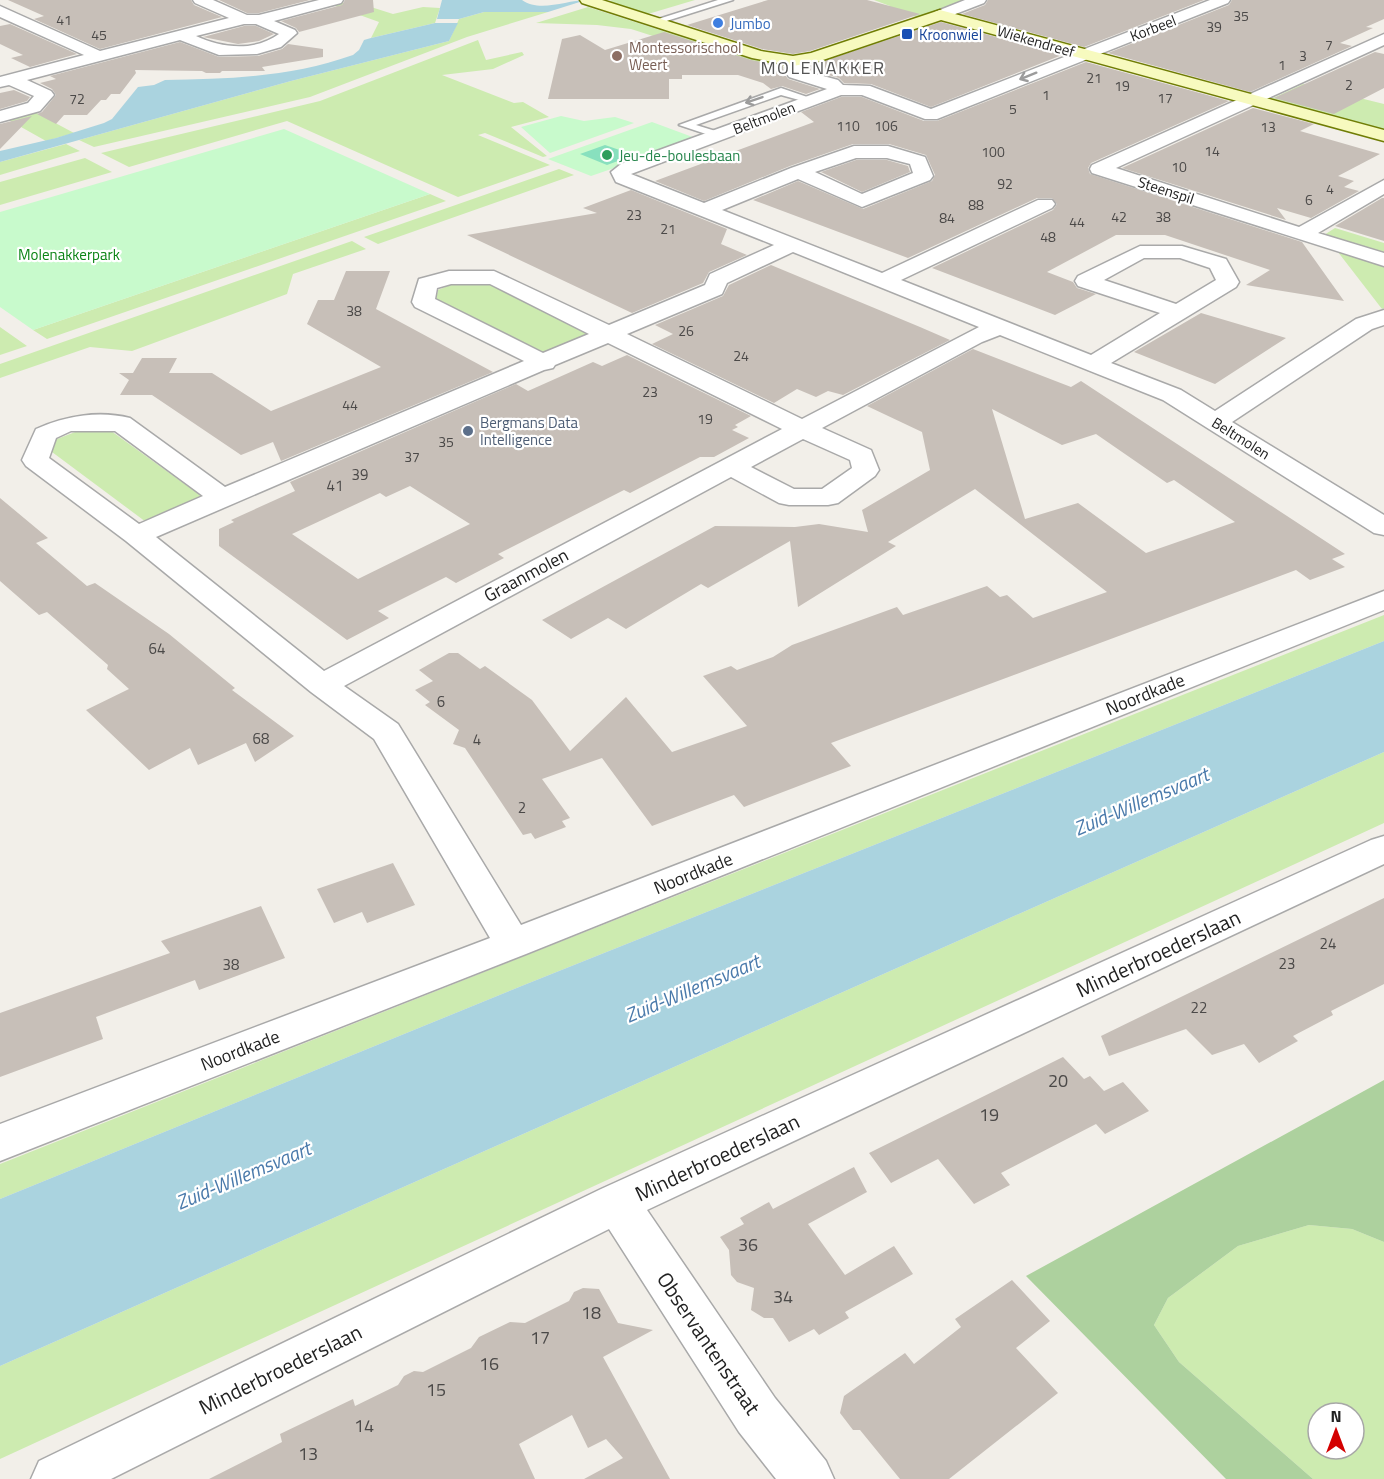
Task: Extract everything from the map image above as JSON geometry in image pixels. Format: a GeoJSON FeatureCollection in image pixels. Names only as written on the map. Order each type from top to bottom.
{"type":"FeatureCollection","features":[{"type":"Feature","properties":{"kind":"street"},"geometry":{"type":"LineString","coordinates":[[5,80],[336,0]]}},
{"type":"Feature","properties":{"kind":"street"},"geometry":{"type":"LineString","coordinates":[[586,0],[758,55],[794,61],[814,57],[979,0]]}},
{"type":"Feature","properties":{"kind":"street","name":"Korbeel"},"geometry":{"type":"LineString","coordinates":[[1083,54],[1223,0]]}},
{"type":"Feature","properties":{"kind":"street"},"geometry":{"type":"LineString","coordinates":[[183,36],[219,50],[254,50],[282,42],[289,33],[209,1]]}},
{"type":"Feature","properties":{"kind":"street"},"geometry":{"type":"LineString","coordinates":[[0,11],[100,57]]}},
{"type":"Feature","properties":{"kind":"street","name":"Wiekendreef"},"geometry":{"type":"LineString","coordinates":[[940,15],[1384,136]]}},
{"type":"Feature","properties":{"kind":"street"},"geometry":{"type":"LineString","coordinates":[[1252,100],[1384,39]]}},
{"type":"Feature","properties":{"kind":"street"},"geometry":{"type":"LineString","coordinates":[[839,90],[864,90],[931,115],[1083,54]]}},
{"type":"Feature","properties":{"kind":"street","name":"Beltmolen"},"geometry":{"type":"LineString","coordinates":[[794,61],[795,73],[832,84],[839,90]]}},
{"type":"Feature","properties":{"kind":"street"},"geometry":{"type":"LineString","coordinates":[[0,117],[34,107],[45,95],[5,80]]}},
{"type":"Feature","properties":{"kind":"street","name":"Beltmolen"},"geometry":{"type":"LineString","coordinates":[[839,90],[621,172],[623,178],[1172,395],[1384,527]]}},
{"type":"Feature","properties":{"kind":"street","name":"Steenspil"},"geometry":{"type":"LineString","coordinates":[[1252,100],[1099,169],[1301,234]]}},
{"type":"Feature","properties":{"kind":"street"},"geometry":{"type":"LineString","coordinates":[[705,210],[798,172],[854,152],[888,152],[918,161],[923,176],[862,201],[798,172]]}},
{"type":"Feature","properties":{"kind":"street"},"geometry":{"type":"LineString","coordinates":[[1301,234],[1384,186]]}},
{"type":"Feature","properties":{"kind":"street"},"geometry":{"type":"LineString","coordinates":[[881,281],[1046,204]]}},
{"type":"Feature","properties":{"kind":"street"},"geometry":{"type":"LineString","coordinates":[[1301,234],[1384,260]]}},
{"type":"Feature","properties":{"kind":"street"},"geometry":{"type":"LineString","coordinates":[[136,535],[714,289],[718,279],[792,245]]}},
{"type":"Feature","properties":{"kind":"street"},"geometry":{"type":"LineString","coordinates":[[1092,364],[1228,282],[1218,264],[1182,252],[1140,252],[1086,281],[1178,312]]}},
{"type":"Feature","properties":{"kind":"street"},"geometry":{"type":"LineString","coordinates":[[544,363],[423,302],[427,284],[449,276],[494,278],[802,429],[862,456],[866,470],[828,497],[789,497],[730,466]]}},
{"type":"Feature","properties":{"kind":"street"},"geometry":{"type":"LineString","coordinates":[[1215,422],[1364,324],[1384,317]]}},
{"type":"Feature","properties":{"kind":"street","name":"Graanmolen"},"geometry":{"type":"LineString","coordinates":[[322,685],[974,337],[1000,327]]}},
{"type":"Feature","properties":{"kind":"street"},"geometry":{"type":"LineString","coordinates":[[224,499],[122,423],[67,424],[45,434],[35,460],[136,535],[322,685],[386,732],[513,944]]}},
{"type":"Feature","properties":{"kind":"street","name":"Noordkade"},"geometry":{"type":"LineString","coordinates":[[0,1143],[513,944],[1384,600]]}},
{"type":"Feature","properties":{"kind":"street","name":"Minderbroederslaan"},"geometry":{"type":"LineString","coordinates":[[57,1479],[617,1203],[1384,849]]}},
{"type":"Feature","properties":{"kind":"street","name":"Observantenstraat"},"geometry":{"type":"LineString","coordinates":[[617,1203],[758,1415],[807,1479]]}},
{"type":"Feature","properties":{"kind":"lane"},"geometry":{"type":"LineString","coordinates":[[654,22],[728,0]]}},
{"type":"Feature","properties":{"kind":"lane"},"geometry":{"type":"LineString","coordinates":[[718,135],[685,124],[781,91],[810,100]]}},
{"type":"Feature","properties":{"kind":"green space"},"geometry":{"type":"Polygon","coordinates":[[[695,0],[648,14],[608,1],[695,0]]]}},
{"type":"Feature","properties":{"kind":"green space"},"geometry":{"type":"Polygon","coordinates":[[[874,0],[969,0],[916,17],[884,8],[890,6],[874,0]]]}},
{"type":"Feature","properties":{"kind":"green space"},"geometry":{"type":"Polygon","coordinates":[[[352,1],[393,14],[423,7],[440,8],[435,23],[371,38],[379,22],[332,5],[352,1]]]}},
{"type":"Feature","properties":{"kind":"green space"},"geometry":{"type":"Polygon","coordinates":[[[588,7],[744,57],[781,65],[784,68],[753,68],[631,29],[597,25],[536,23],[588,7]]]}},
{"type":"Feature","properties":{"kind":"green space"},"geometry":{"type":"Polygon","coordinates":[[[484,12],[548,12],[467,37],[310,97],[94,147],[79,140],[291,81],[449,41],[459,19],[484,12]]]}},
{"type":"Feature","properties":{"kind":"green space"},"geometry":{"type":"Polygon","coordinates":[[[478,40],[486,60],[522,52],[524,55],[493,69],[442,75],[514,103],[523,102],[549,117],[511,127],[547,156],[543,157],[485,133],[478,135],[550,165],[458,197],[287,121],[129,167],[101,153],[320,101],[478,40]]]}},
{"type":"Feature","properties":{"kind":"green space"},"geometry":{"type":"Polygon","coordinates":[[[1303,84],[1384,104],[1384,131],[1269,100],[1303,84]]]}},
{"type":"Feature","properties":{"kind":"green space"},"geometry":{"type":"Polygon","coordinates":[[[33,111],[74,133],[46,141],[5,118],[33,111]]]}},
{"type":"Feature","properties":{"kind":"green space"},"geometry":{"type":"Polygon","coordinates":[[[561,116],[584,121],[615,117],[634,123],[550,153],[521,127],[561,116]]]}},
{"type":"Feature","properties":{"kind":"green space"},"geometry":{"type":"Polygon","coordinates":[[[652,122],[698,139],[591,176],[548,159],[652,122]]]}},
{"type":"Feature","properties":{"kind":"green space","name":"Molenakkerpark"},"geometry":{"type":"Polygon","coordinates":[[[284,129],[430,194],[33,330],[0,307],[0,212],[284,129]]]}},
{"type":"Feature","properties":{"kind":"green space"},"geometry":{"type":"Polygon","coordinates":[[[66,144],[80,151],[0,175],[0,162],[66,144]]]}},
{"type":"Feature","properties":{"kind":"green space","name":"Jeu-de-boulesbaan"},"geometry":{"type":"Polygon","coordinates":[[[605,145],[634,155],[607,165],[580,154],[605,145]]]}},
{"type":"Feature","properties":{"kind":"green space"},"geometry":{"type":"Polygon","coordinates":[[[85,158],[112,172],[0,205],[0,182],[85,158]]]}},
{"type":"Feature","properties":{"kind":"green space"},"geometry":{"type":"Polygon","coordinates":[[[559,169],[574,175],[378,244],[364,237],[559,169]]]}},
{"type":"Feature","properties":{"kind":"green space"},"geometry":{"type":"Polygon","coordinates":[[[430,194],[446,201],[47,339],[33,330],[430,194]]]}},
{"type":"Feature","properties":{"kind":"green space"},"geometry":{"type":"Polygon","coordinates":[[[1335,228],[1384,243],[1384,253],[1324,235],[1335,228]]]}},
{"type":"Feature","properties":{"kind":"green space"},"geometry":{"type":"Polygon","coordinates":[[[352,241],[366,249],[293,274],[287,294],[132,351],[90,347],[0,378],[0,364],[352,241]]]}},
{"type":"Feature","properties":{"kind":"green space"},"geometry":{"type":"Polygon","coordinates":[[[1331,243],[1384,260],[1384,308],[1382,309],[1331,243]]]}},
{"type":"Feature","properties":{"kind":"green space"},"geometry":{"type":"Polygon","coordinates":[[[462,280],[487,281],[593,332],[543,354],[436,300],[438,290],[462,280]]]}},
{"type":"Feature","properties":{"kind":"green space"},"geometry":{"type":"Polygon","coordinates":[[[0,327],[27,346],[0,355],[0,327]]]}},
{"type":"Feature","properties":{"kind":"green space"},"geometry":{"type":"Polygon","coordinates":[[[88,427],[107,428],[204,498],[146,522],[48,449],[52,441],[88,427]]]}},
{"type":"Feature","properties":{"kind":"green space"},"geometry":{"type":"Polygon","coordinates":[[[1384,615],[1384,641],[529,983],[0,1199],[0,1164],[1384,615]]]}},
{"type":"Feature","properties":{"kind":"green space"},"geometry":{"type":"Polygon","coordinates":[[[1384,752],[1384,823],[0,1459],[0,1366],[1384,752]]]}},
{"type":"Feature","properties":{"kind":"green space"},"geometry":{"type":"Polygon","coordinates":[[[1384,1080],[1384,1242],[1352,1229],[1309,1225],[1238,1246],[1168,1298],[1154,1325],[1179,1362],[1313,1479],[1226,1479],[1026,1276],[1384,1080]]]}},
{"type":"Feature","properties":{"kind":"green space"},"geometry":{"type":"Polygon","coordinates":[[[1309,1225],[1352,1229],[1384,1242],[1384,1479],[1313,1479],[1179,1362],[1154,1325],[1168,1298],[1238,1246],[1309,1225]]]}},
{"type":"Feature","properties":{"kind":"water"},"geometry":{"type":"Polygon","coordinates":[[[442,0],[522,0],[529,4],[545,6],[586,0],[548,12],[484,12],[459,19],[437,19],[442,0]]]}},
{"type":"Feature","properties":{"kind":"water"},"geometry":{"type":"Polygon","coordinates":[[[435,23],[458,23],[449,41],[291,81],[0,162],[0,151],[56,138],[112,119],[138,87],[154,85],[165,80],[260,75],[306,68],[353,55],[359,50],[364,40],[435,23]]]}},
{"type":"Feature","properties":{"kind":"water","name":"Zuid-Willemsvaart"},"geometry":{"type":"Polygon","coordinates":[[[1384,641],[1384,752],[0,1366],[0,1199],[529,983],[1384,641]]]}},
{"type":"Feature","properties":{"kind":"building"},"geometry":{"type":"Polygon","coordinates":[[[8,0],[191,0],[194,5],[222,17],[100,49],[34,19],[44,16],[8,0]]]}},
{"type":"Feature","properties":{"kind":"building"},"geometry":{"type":"Polygon","coordinates":[[[219,0],[310,0],[259,13],[247,13],[219,0]]]}},
{"type":"Feature","properties":{"kind":"building"},"geometry":{"type":"Polygon","coordinates":[[[345,0],[373,0],[374,12],[299,32],[296,28],[281,21],[342,5],[345,0]]]}},
{"type":"Feature","properties":{"kind":"building"},"geometry":{"type":"Polygon","coordinates":[[[768,0],[867,0],[920,14],[810,51],[793,54],[762,49],[687,25],[768,0]]]}},
{"type":"Feature","properties":{"kind":"building"},"geometry":{"type":"Polygon","coordinates":[[[988,0],[1204,0],[1084,47],[962,14],[985,5],[988,0]]]}},
{"type":"Feature","properties":{"kind":"building"},"geometry":{"type":"Polygon","coordinates":[[[1232,0],[1384,0],[1384,19],[1366,27],[1373,28],[1340,43],[1352,46],[1250,92],[1108,53],[1229,5],[1232,0]]]}},
{"type":"Feature","properties":{"kind":"building"},"geometry":{"type":"Polygon","coordinates":[[[941,22],[1062,55],[931,107],[871,84],[844,83],[839,78],[803,68],[941,22]]]}},
{"type":"Feature","properties":{"kind":"building"},"geometry":{"type":"Polygon","coordinates":[[[10,24],[77,54],[30,67],[11,58],[23,55],[0,44],[0,26],[10,24]]]}},
{"type":"Feature","properties":{"kind":"building"},"geometry":{"type":"Polygon","coordinates":[[[244,26],[256,26],[274,34],[259,41],[238,44],[203,37],[244,26]]]}},
{"type":"Feature","properties":{"kind":"building","name":"Montessorischool Weert"},"geometry":{"type":"Polygon","coordinates":[[[664,32],[751,60],[783,66],[783,72],[788,79],[820,89],[806,94],[782,86],[771,89],[763,83],[738,75],[682,75],[682,79],[669,79],[669,99],[548,99],[562,39],[580,35],[605,50],[664,32]]]}},
{"type":"Feature","properties":{"kind":"building"},"geometry":{"type":"Polygon","coordinates":[[[180,42],[219,57],[258,56],[282,49],[288,44],[323,49],[323,57],[262,67],[265,71],[206,73],[202,71],[135,70],[136,73],[120,94],[111,94],[106,100],[101,100],[87,115],[64,115],[56,124],[37,114],[42,112],[56,95],[52,89],[40,83],[56,79],[50,76],[180,42]]]}},
{"type":"Feature","properties":{"kind":"building"},"geometry":{"type":"Polygon","coordinates":[[[1375,52],[1384,54],[1384,88],[1334,114],[1274,98],[1375,52]]]}},
{"type":"Feature","properties":{"kind":"building"},"geometry":{"type":"Polygon","coordinates":[[[1086,62],[1229,101],[1091,163],[1088,168],[1090,174],[1302,242],[1344,301],[1246,285],[1270,270],[1165,235],[1116,235],[1047,272],[1073,282],[1077,288],[1096,294],[1055,315],[932,268],[1053,210],[1057,204],[1052,198],[1037,198],[908,258],[753,200],[798,181],[863,209],[932,181],[935,175],[926,155],[889,144],[853,144],[790,166],[704,201],[655,181],[814,122],[801,112],[841,97],[862,97],[924,121],[937,121],[1086,62]]]}},
{"type":"Feature","properties":{"kind":"building"},"geometry":{"type":"Polygon","coordinates":[[[14,90],[30,97],[27,101],[0,109],[0,93],[14,90]]]}},
{"type":"Feature","properties":{"kind":"building"},"geometry":{"type":"Polygon","coordinates":[[[1253,108],[1314,124],[1300,131],[1380,154],[1338,176],[1354,181],[1344,187],[1359,191],[1311,218],[1277,208],[1286,220],[1122,168],[1253,108]]]}},
{"type":"Feature","properties":{"kind":"building"},"geometry":{"type":"Polygon","coordinates":[[[32,116],[0,149],[0,124],[32,116]]]}},
{"type":"Feature","properties":{"kind":"building"},"geometry":{"type":"Polygon","coordinates":[[[856,160],[887,160],[908,166],[910,172],[862,192],[821,172],[856,160]]]}},
{"type":"Feature","properties":{"kind":"building"},"geometry":{"type":"Polygon","coordinates":[[[631,190],[727,229],[721,244],[747,255],[709,272],[703,283],[632,313],[467,235],[597,213],[583,208],[631,190]]]}},
{"type":"Feature","properties":{"kind":"building"},"geometry":{"type":"Polygon","coordinates":[[[1384,198],[1384,241],[1335,226],[1384,198]]]}},
{"type":"Feature","properties":{"kind":"building"},"geometry":{"type":"Polygon","coordinates":[[[771,265],[950,340],[843,395],[828,391],[816,397],[797,389],[774,403],[652,344],[673,334],[655,325],[723,296],[729,285],[771,265]]]}},
{"type":"Feature","properties":{"kind":"building"},"geometry":{"type":"Polygon","coordinates":[[[346,271],[390,271],[376,309],[493,372],[281,461],[273,442],[241,455],[152,395],[120,395],[129,380],[119,373],[133,373],[142,358],[177,358],[169,373],[212,373],[271,411],[381,367],[307,324],[318,300],[334,300],[346,271]]]}},
{"type":"Feature","properties":{"kind":"building"},"geometry":{"type":"Polygon","coordinates":[[[1201,313],[1286,338],[1215,384],[1134,352],[1201,313]]]}},
{"type":"Feature","properties":{"kind":"building"},"geometry":{"type":"Polygon","coordinates":[[[973,349],[1071,387],[1081,381],[1345,554],[1332,559],[1345,567],[1310,580],[1296,570],[831,743],[851,766],[744,807],[734,795],[652,826],[602,758],[542,779],[570,818],[562,821],[566,827],[535,839],[531,833],[523,835],[465,748],[453,744],[459,730],[425,705],[430,702],[415,690],[433,681],[419,670],[449,653],[458,653],[480,669],[485,666],[532,700],[570,751],[626,697],[672,752],[747,726],[703,676],[731,666],[737,670],[773,657],[792,645],[897,607],[903,615],[987,586],[1000,597],[1007,595],[1033,618],[1107,592],[975,489],[888,542],[896,546],[798,607],[790,541],[708,588],[701,584],[626,629],[608,618],[571,639],[542,620],[715,526],[795,527],[819,524],[868,532],[862,510],[930,470],[922,432],[867,406],[973,349]],[[992,409],[1025,519],[1078,503],[1146,553],[1235,522],[1174,480],[1167,483],[1096,434],[1062,445],[992,409]]]}},
{"type":"Feature","properties":{"kind":"building"},"geometry":{"type":"Polygon","coordinates":[[[627,355],[751,416],[735,425],[738,427],[732,430],[749,438],[714,457],[700,457],[630,493],[624,490],[498,554],[504,558],[456,583],[446,577],[378,611],[389,618],[347,640],[219,546],[219,529],[234,522],[231,520],[295,491],[290,482],[516,384],[528,391],[593,362],[602,366],[627,355]],[[410,486],[386,497],[380,493],[292,534],[358,579],[470,524],[410,486]]]}},
{"type":"Feature","properties":{"kind":"building"},"geometry":{"type":"Polygon","coordinates":[[[0,498],[48,538],[36,543],[87,586],[95,583],[169,634],[235,688],[232,690],[294,736],[255,762],[246,743],[198,765],[190,748],[149,770],[86,710],[129,689],[107,669],[108,665],[47,612],[39,615],[0,581],[0,498]]]}},
{"type":"Feature","properties":{"kind":"building"},"geometry":{"type":"Polygon","coordinates":[[[393,863],[415,905],[367,923],[362,912],[334,923],[317,889],[393,863]]]}},
{"type":"Feature","properties":{"kind":"building"},"geometry":{"type":"Polygon","coordinates":[[[1384,898],[1384,984],[1331,1011],[1333,1015],[1293,1036],[1298,1041],[1259,1063],[1244,1044],[1212,1055],[1186,1029],[1109,1056],[1101,1036],[1384,898]]]}},
{"type":"Feature","properties":{"kind":"building"},"geometry":{"type":"Polygon","coordinates":[[[261,906],[285,958],[199,990],[195,980],[96,1017],[103,1039],[0,1077],[0,1013],[170,953],[161,941],[261,906]]]}},
{"type":"Feature","properties":{"kind":"building"},"geometry":{"type":"Polygon","coordinates":[[[1063,1057],[1084,1079],[1090,1076],[1104,1091],[1123,1082],[1149,1111],[1105,1134],[1096,1124],[1001,1173],[1010,1185],[974,1204],[938,1159],[891,1183],[869,1153],[1063,1057]]]}},
{"type":"Feature","properties":{"kind":"building"},"geometry":{"type":"Polygon","coordinates":[[[854,1167],[867,1192],[808,1224],[845,1275],[894,1246],[913,1274],[845,1312],[849,1318],[819,1335],[814,1329],[789,1342],[773,1318],[764,1318],[751,1310],[754,1288],[737,1282],[731,1275],[729,1250],[720,1237],[744,1224],[740,1218],[769,1202],[773,1209],[854,1167]]]}},
{"type":"Feature","properties":{"kind":"building"},"geometry":{"type":"Polygon","coordinates":[[[1012,1280],[1050,1321],[1016,1348],[1058,1393],[949,1479],[900,1479],[860,1430],[853,1430],[840,1413],[844,1396],[905,1353],[914,1364],[961,1327],[955,1319],[1012,1280]]]}},
{"type":"Feature","properties":{"kind":"building"},"geometry":{"type":"Polygon","coordinates":[[[583,1288],[599,1289],[618,1323],[653,1330],[603,1357],[670,1479],[584,1479],[623,1458],[606,1439],[588,1448],[572,1415],[519,1444],[535,1479],[209,1479],[282,1442],[280,1434],[353,1399],[355,1406],[398,1385],[404,1376],[414,1371],[423,1372],[471,1348],[479,1337],[510,1322],[525,1323],[569,1301],[574,1292],[583,1288]]]}},
{"type":"Feature","properties":{"kind":"place","name":"Jumbo"},"geometry":{"type":"Point","coordinates":[718,23]}},
{"type":"Feature","properties":{"kind":"place","name":"Kroonwiel"},"geometry":{"type":"Point","coordinates":[907,34]}},
{"type":"Feature","properties":{"kind":"place","name":"Montessorischool Weert"},"geometry":{"type":"Point","coordinates":[617,56]}},
{"type":"Feature","properties":{"kind":"place","name":"Jeu-de-boulesbaan"},"geometry":{"type":"Point","coordinates":[607,155]}},
{"type":"Feature","properties":{"kind":"place","name":"Bergmans Data Intelligence"},"geometry":{"type":"Point","coordinates":[468,431]}},
{"type":"Feature","properties":{"kind":"district","name":"MOLENAKKER"},"geometry":{"type":"Point","coordinates":[823,67]}}]}
